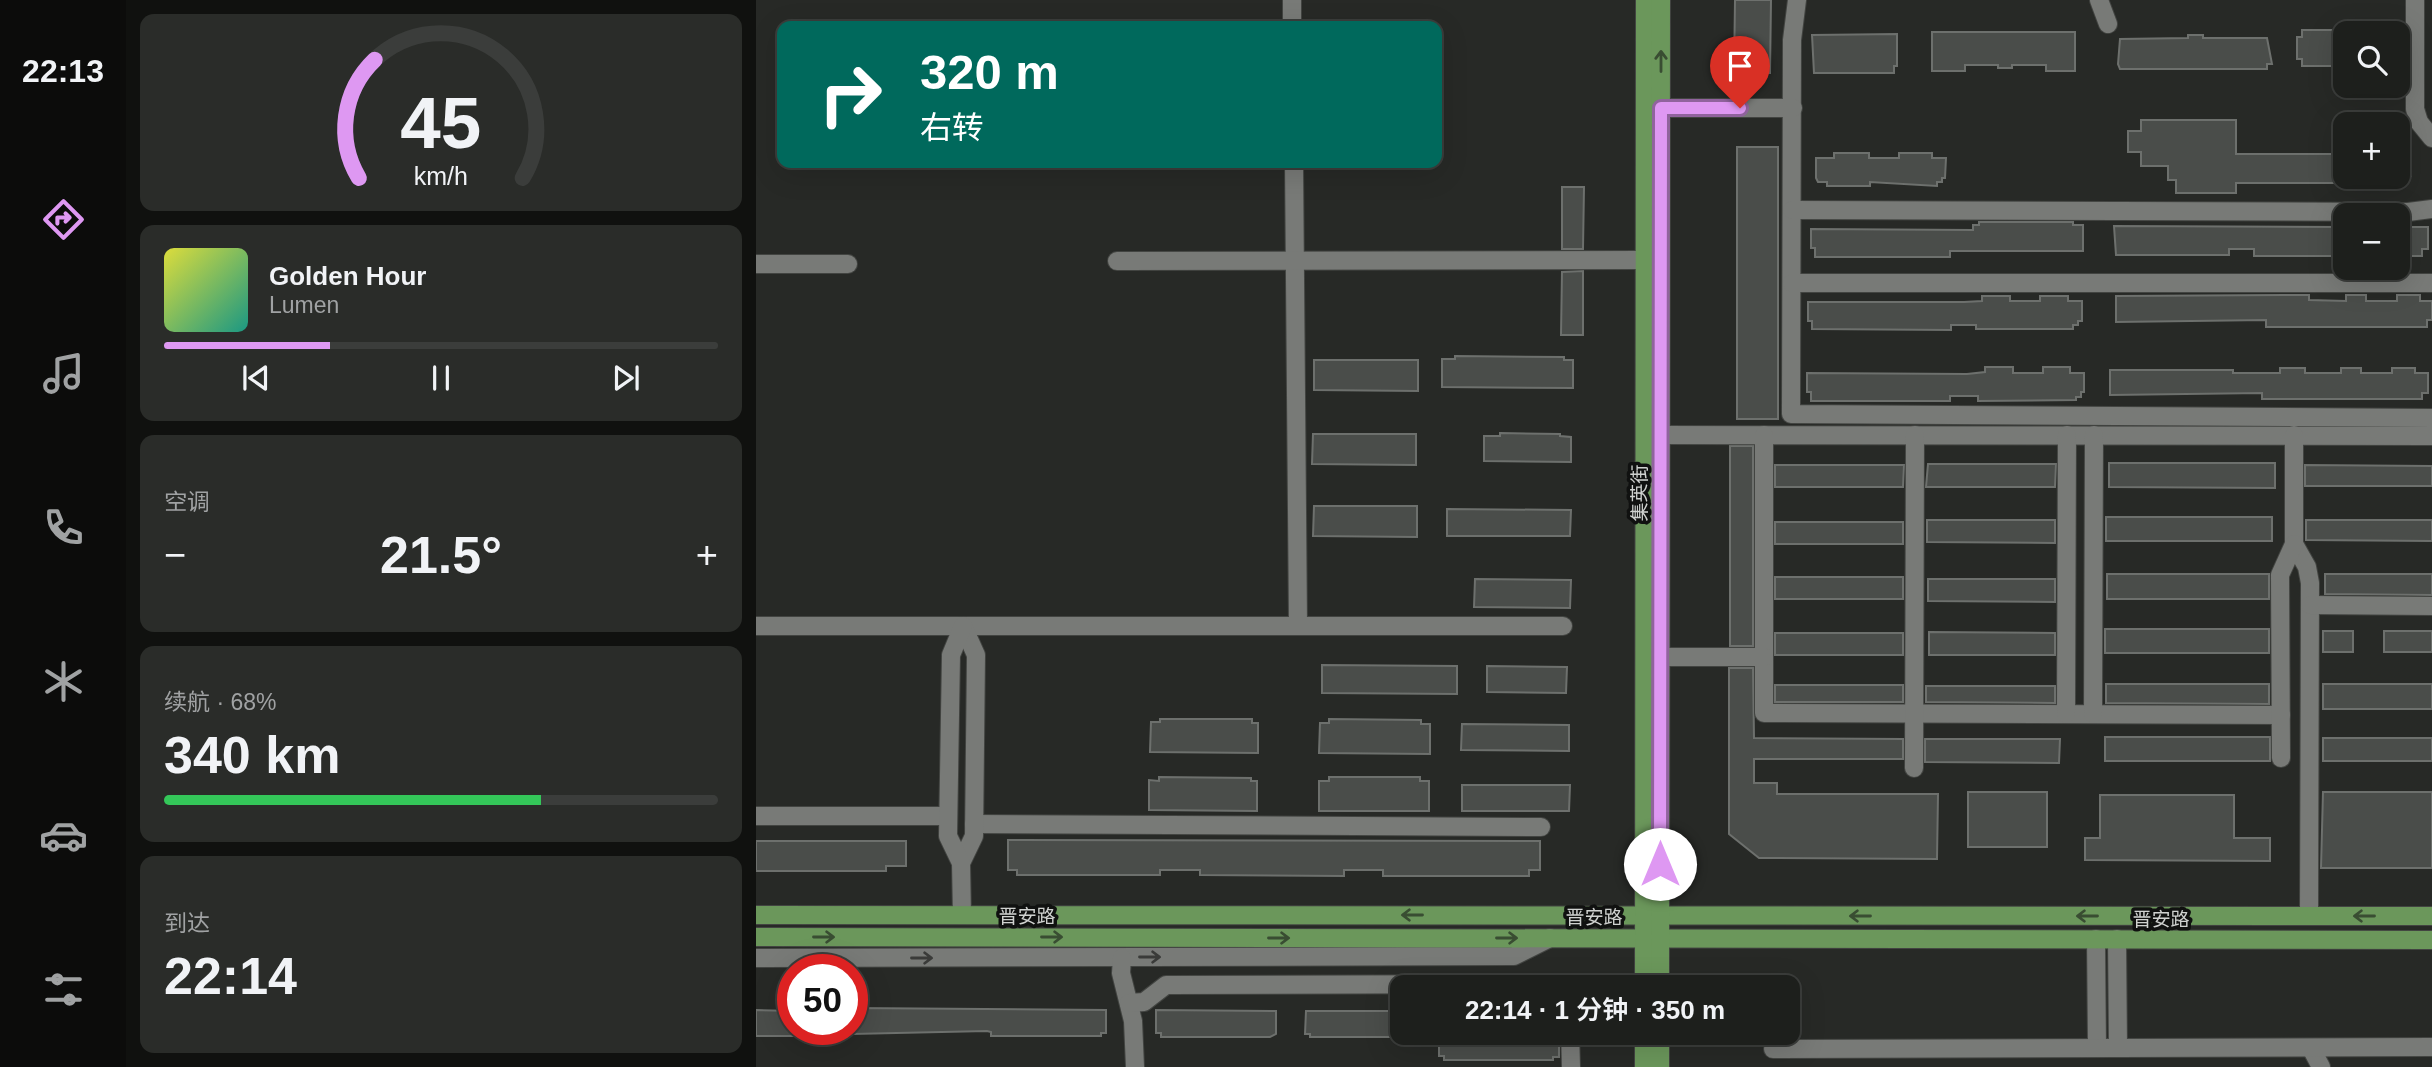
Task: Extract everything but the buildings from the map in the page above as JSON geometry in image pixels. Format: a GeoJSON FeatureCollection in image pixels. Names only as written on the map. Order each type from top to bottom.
{"type":"FeatureCollection","features":[{"type":"Feature","properties":{"kind":"main road","name":"集英街"},"geometry":{"type":"LineString","coordinates":[[1646,0],[1645,260],[1652,938],[1646,975]]}},
{"type":"Feature","properties":{"kind":"main road","name":"集英街"},"geometry":{"type":"LineString","coordinates":[[1652,915],[1660,657],[1661,0]]}},
{"type":"Feature","properties":{"kind":"main road","name":"晋安路"},"geometry":{"type":"LineString","coordinates":[[756,915],[2432,916]]}},
{"type":"Feature","properties":{"kind":"main road","name":"晋安路"},"geometry":{"type":"LineString","coordinates":[[756,937],[2432,940]]}},
{"type":"Feature","properties":{"kind":"main road","name":"集英街"},"geometry":{"type":"LineString","coordinates":[[1652,938],[1658,975]]}},
{"type":"Feature","properties":{"kind":"main road"},"geometry":{"type":"LineString","coordinates":[[1644,1045],[1644,1067]]}},
{"type":"Feature","properties":{"kind":"main road"},"geometry":{"type":"LineString","coordinates":[[1660,1045],[1660,1067]]}},
{"type":"Feature","properties":{"kind":"street"},"geometry":{"type":"LineString","coordinates":[[1292,0],[1292,21]]}},
{"type":"Feature","properties":{"kind":"street"},"geometry":{"type":"LineString","coordinates":[[1797,0],[1792,40],[1791,414],[2432,418]]}},
{"type":"Feature","properties":{"kind":"street"},"geometry":{"type":"LineString","coordinates":[[2099,0],[2108,24]]}},
{"type":"Feature","properties":{"kind":"street"},"geometry":{"type":"LineString","coordinates":[[2415,0],[2415,109],[2432,138]]}},
{"type":"Feature","properties":{"kind":"street"},"geometry":{"type":"LineString","coordinates":[[1661,108],[1793,108]]}},
{"type":"Feature","properties":{"kind":"street"},"geometry":{"type":"LineString","coordinates":[[1294,168],[1298,626]]}},
{"type":"Feature","properties":{"kind":"street"},"geometry":{"type":"LineString","coordinates":[[1792,210],[2408,212],[2432,209]]}},
{"type":"Feature","properties":{"kind":"street"},"geometry":{"type":"LineString","coordinates":[[1117,261],[1645,260]]}},
{"type":"Feature","properties":{"kind":"street"},"geometry":{"type":"LineString","coordinates":[[756,264],[848,264]]}},
{"type":"Feature","properties":{"kind":"street"},"geometry":{"type":"LineString","coordinates":[[1792,283],[2432,283]]}},
{"type":"Feature","properties":{"kind":"street"},"geometry":{"type":"LineString","coordinates":[[1661,435],[2432,436]]}},
{"type":"Feature","properties":{"kind":"street"},"geometry":{"type":"LineString","coordinates":[[1764,435],[1763,713],[2281,715]]}},
{"type":"Feature","properties":{"kind":"street"},"geometry":{"type":"LineString","coordinates":[[1914,768],[1915,435]]}},
{"type":"Feature","properties":{"kind":"street"},"geometry":{"type":"LineString","coordinates":[[2066,714],[2067,435]]}},
{"type":"Feature","properties":{"kind":"street"},"geometry":{"type":"LineString","coordinates":[[2093,714],[2094,435]]}},
{"type":"Feature","properties":{"kind":"street"},"geometry":{"type":"LineString","coordinates":[[2281,758],[2280,575],[2294,544],[2294,435]]}},
{"type":"Feature","properties":{"kind":"street"},"geometry":{"type":"LineString","coordinates":[[2294,544],[2307,567],[2310,605],[2309,916]]}},
{"type":"Feature","properties":{"kind":"street"},"geometry":{"type":"LineString","coordinates":[[2310,605],[2432,606]]}},
{"type":"Feature","properties":{"kind":"street"},"geometry":{"type":"LineString","coordinates":[[756,626],[1563,626]]}},
{"type":"Feature","properties":{"kind":"street"},"geometry":{"type":"LineString","coordinates":[[961,915],[961,863],[948,836],[948,816],[951,655],[963,626]]}},
{"type":"Feature","properties":{"kind":"street"},"geometry":{"type":"LineString","coordinates":[[961,863],[974,836],[976,655],[963,626]]}},
{"type":"Feature","properties":{"kind":"street"},"geometry":{"type":"LineString","coordinates":[[1660,657],[1763,657]]}},
{"type":"Feature","properties":{"kind":"street"},"geometry":{"type":"LineString","coordinates":[[756,816],[948,816]]}},
{"type":"Feature","properties":{"kind":"street"},"geometry":{"type":"LineString","coordinates":[[974,824],[1541,827]]}},
{"type":"Feature","properties":{"kind":"street"},"geometry":{"type":"LineString","coordinates":[[756,958],[1514,957],[1550,938]]}},
{"type":"Feature","properties":{"kind":"street"},"geometry":{"type":"LineString","coordinates":[[2096,939],[2096,1048]]}},
{"type":"Feature","properties":{"kind":"street"},"geometry":{"type":"LineString","coordinates":[[2117,939],[2118,1048]]}},
{"type":"Feature","properties":{"kind":"street"},"geometry":{"type":"LineString","coordinates":[[1122,957],[1121,973],[1133,1021],[1135,1067]]}},
{"type":"Feature","properties":{"kind":"street"},"geometry":{"type":"LineString","coordinates":[[1129,1003],[1144,1002],[1166,985],[1390,984]]}},
{"type":"Feature","properties":{"kind":"street"},"geometry":{"type":"LineString","coordinates":[[1570,1045],[1571,1067]]}},
{"type":"Feature","properties":{"kind":"street"},"geometry":{"type":"LineString","coordinates":[[1773,1049],[2432,1047]]}},
{"type":"Feature","properties":{"kind":"street"},"geometry":{"type":"LineString","coordinates":[[2311,1048],[2321,1067]]}},
{"type":"Feature","properties":{"kind":"route"},"geometry":{"type":"LineString","coordinates":[[1660,864],[1661,108],[1740,108]]}}]}
